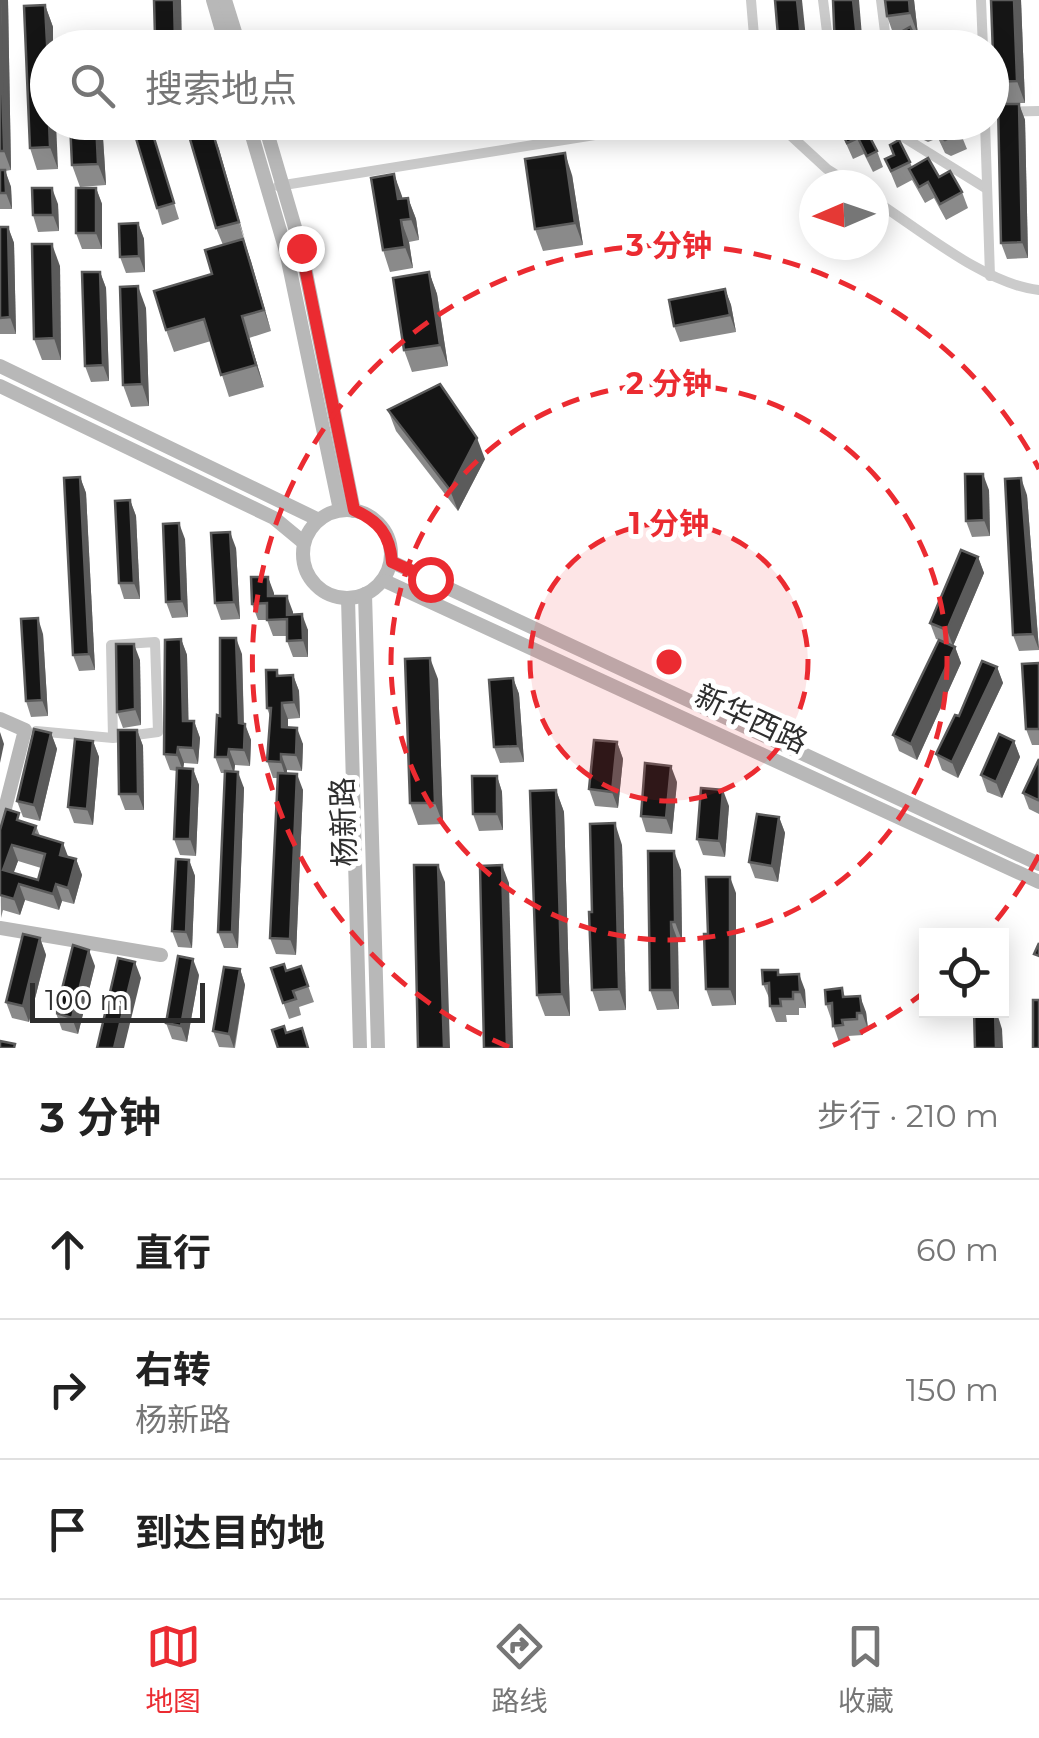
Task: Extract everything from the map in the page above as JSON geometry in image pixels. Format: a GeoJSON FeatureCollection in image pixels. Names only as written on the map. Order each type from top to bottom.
{"type":"FeatureCollection","features":[{"type":"Feature","properties":{"kind":"street"},"geometry":{"type":"LineString","coordinates":[[213,0],[221,30]]}},
{"type":"Feature","properties":{"kind":"street"},"geometry":{"type":"LineString","coordinates":[[225,0],[234,30]]}},
{"type":"Feature","properties":{"kind":"street"},"geometry":{"type":"LineString","coordinates":[[751,0],[754,30]]}},
{"type":"Feature","properties":{"kind":"street"},"geometry":{"type":"LineString","coordinates":[[823,0],[827,30]]}},
{"type":"Feature","properties":{"kind":"street"},"geometry":{"type":"LineString","coordinates":[[880,0],[884,30]]}},
{"type":"Feature","properties":{"kind":"street"},"geometry":{"type":"LineString","coordinates":[[982,0],[983,30]]}},
{"type":"Feature","properties":{"kind":"street"},"geometry":{"type":"LineString","coordinates":[[1009,112],[1039,111]]}},
{"type":"Feature","properties":{"kind":"street"},"geometry":{"type":"LineString","coordinates":[[253,140],[286,251],[347,510]]}},
{"type":"Feature","properties":{"kind":"street"},"geometry":{"type":"LineString","coordinates":[[270,140],[301,248],[347,510]]}},
{"type":"Feature","properties":{"kind":"street"},"geometry":{"type":"LineString","coordinates":[[267,189],[562,140]]}},
{"type":"Feature","properties":{"kind":"street"},"geometry":{"type":"LineString","coordinates":[[796,140],[829,170]]}},
{"type":"Feature","properties":{"kind":"street"},"geometry":{"type":"LineString","coordinates":[[908,140],[987,190]]}},
{"type":"Feature","properties":{"kind":"street"},"geometry":{"type":"LineString","coordinates":[[985,140],[990,276]]}},
{"type":"Feature","properties":{"kind":"street"},"geometry":{"type":"LineString","coordinates":[[889,210],[990,276],[1019,288],[1039,290]]}},
{"type":"Feature","properties":{"kind":"street"},"geometry":{"type":"LineString","coordinates":[[0,366],[317,519]]}},
{"type":"Feature","properties":{"kind":"street"},"geometry":{"type":"LineString","coordinates":[[0,386],[274,518],[304,542]]}},
{"type":"Feature","properties":{"kind":"street"},"geometry":{"type":"LineString","coordinates":[[347,510],[373,518],[387,534],[392,562],[384,581],[366,594],[332,598],[319,587],[301,554],[305,535],[317,519],[347,510]]}},
{"type":"Feature","properties":{"kind":"street","name":"新华西路"},"geometry":{"type":"LineString","coordinates":[[392,562],[1039,864]]}},
{"type":"Feature","properties":{"kind":"street","name":"新华西路"},"geometry":{"type":"LineString","coordinates":[[384,581],[1039,882]]}},
{"type":"Feature","properties":{"kind":"street","name":"杨新路"},"geometry":{"type":"LineString","coordinates":[[366,594],[378,1048]]}},
{"type":"Feature","properties":{"kind":"street","name":"杨新路"},"geometry":{"type":"LineString","coordinates":[[348,598],[360,1048]]}},
{"type":"Feature","properties":{"kind":"street"},"geometry":{"type":"LineString","coordinates":[[0,719],[25,730],[113,738],[158,732],[155,642],[111,645],[113,738]]}},
{"type":"Feature","properties":{"kind":"street"},"geometry":{"type":"LineString","coordinates":[[0,828],[25,730]]}},
{"type":"Feature","properties":{"kind":"street"},"geometry":{"type":"LineString","coordinates":[[0,928],[161,955]]}},
{"type":"Feature","properties":{"kind":"building"},"geometry":{"type":"Polygon","coordinates":[[[0,0],[4,151],[0,151],[0,0]]]}},
{"type":"Feature","properties":{"kind":"building"},"geometry":{"type":"Polygon","coordinates":[[[154,0],[174,0],[175,30],[155,30],[154,0]]]}},
{"type":"Feature","properties":{"kind":"building"},"geometry":{"type":"Polygon","coordinates":[[[775,0],[797,0],[800,30],[778,30],[775,0]]]}},
{"type":"Feature","properties":{"kind":"building"},"geometry":{"type":"Polygon","coordinates":[[[833,0],[853,0],[856,30],[834,30],[833,0]]]}},
{"type":"Feature","properties":{"kind":"building"},"geometry":{"type":"Polygon","coordinates":[[[885,0],[909,0],[910,13],[887,16],[885,0]]]}},
{"type":"Feature","properties":{"kind":"building"},"geometry":{"type":"Polygon","coordinates":[[[991,0],[1014,0],[1017,81],[1009,81],[1009,30],[992,30],[991,0]]]}},
{"type":"Feature","properties":{"kind":"building"},"geometry":{"type":"Polygon","coordinates":[[[45,5],[46,30],[30,30],[30,140],[50,140],[50,147],[30,148],[24,6],[45,5]]]}},
{"type":"Feature","properties":{"kind":"building"},"geometry":{"type":"Polygon","coordinates":[[[1009,104],[1019,104],[1022,242],[1001,243],[999,140],[1009,140],[1009,104]]]}},
{"type":"Feature","properties":{"kind":"building"},"geometry":{"type":"Polygon","coordinates":[[[71,140],[97,140],[98,164],[72,165],[71,140]]]}},
{"type":"Feature","properties":{"kind":"building"},"geometry":{"type":"Polygon","coordinates":[[[137,140],[155,140],[174,203],[157,208],[137,140]]]}},
{"type":"Feature","properties":{"kind":"building"},"geometry":{"type":"Polygon","coordinates":[[[190,140],[215,140],[239,222],[216,228],[190,140]]]}},
{"type":"Feature","properties":{"kind":"building"},"geometry":{"type":"Polygon","coordinates":[[[859,140],[871,140],[877,151],[867,156],[859,140]]]}},
{"type":"Feature","properties":{"kind":"building"},"geometry":{"type":"Polygon","coordinates":[[[899,140],[910,162],[891,171],[885,159],[894,155],[890,145],[899,140]]]}},
{"type":"Feature","properties":{"kind":"building"},"geometry":{"type":"Polygon","coordinates":[[[565,153],[575,223],[535,229],[525,159],[565,153]]]}},
{"type":"Feature","properties":{"kind":"building"},"geometry":{"type":"Polygon","coordinates":[[[928,158],[939,177],[950,171],[962,192],[940,204],[928,182],[919,187],[909,169],[928,158]]]}},
{"type":"Feature","properties":{"kind":"building"},"geometry":{"type":"Polygon","coordinates":[[[0,170],[5,170],[6,193],[0,193],[0,170]]]}},
{"type":"Feature","properties":{"kind":"building"},"geometry":{"type":"Polygon","coordinates":[[[394,174],[398,199],[408,198],[411,219],[401,220],[405,247],[383,250],[371,178],[394,174]]]}},
{"type":"Feature","properties":{"kind":"building"},"geometry":{"type":"Polygon","coordinates":[[[32,188],[52,188],[53,215],[33,215],[32,188]]]}},
{"type":"Feature","properties":{"kind":"building"},"geometry":{"type":"Polygon","coordinates":[[[76,188],[96,188],[96,233],[76,233],[76,188]]]}},
{"type":"Feature","properties":{"kind":"building"},"geometry":{"type":"Polygon","coordinates":[[[138,223],[139,256],[120,257],[119,224],[138,223]]]}},
{"type":"Feature","properties":{"kind":"building"},"geometry":{"type":"Polygon","coordinates":[[[0,227],[8,227],[10,317],[0,318],[0,227]]]}},
{"type":"Feature","properties":{"kind":"building"},"geometry":{"type":"Polygon","coordinates":[[[243,239],[264,310],[242,316],[256,365],[221,375],[204,319],[166,330],[154,291],[212,274],[205,250],[243,239]]]}},
{"type":"Feature","properties":{"kind":"building"},"geometry":{"type":"Polygon","coordinates":[[[32,244],[52,244],[54,338],[34,339],[32,244]]]}},
{"type":"Feature","properties":{"kind":"building"},"geometry":{"type":"Polygon","coordinates":[[[82,272],[100,272],[103,365],[85,366],[82,272]]]}},
{"type":"Feature","properties":{"kind":"building"},"geometry":{"type":"Polygon","coordinates":[[[429,272],[440,345],[404,350],[393,278],[429,272]]]}},
{"type":"Feature","properties":{"kind":"building"},"geometry":{"type":"Polygon","coordinates":[[[138,286],[142,384],[123,385],[120,287],[138,286]]]}},
{"type":"Feature","properties":{"kind":"building"},"geometry":{"type":"Polygon","coordinates":[[[725,289],[730,315],[674,326],[669,300],[725,289]]]}},
{"type":"Feature","properties":{"kind":"building"},"geometry":{"type":"Polygon","coordinates":[[[440,384],[477,438],[450,490],[388,410],[440,384]]]}},
{"type":"Feature","properties":{"kind":"building"},"geometry":{"type":"Polygon","coordinates":[[[965,474],[983,474],[984,520],[966,521],[965,474]]]}},
{"type":"Feature","properties":{"kind":"building"},"geometry":{"type":"Polygon","coordinates":[[[80,477],[89,654],[73,655],[64,478],[80,477]]]}},
{"type":"Feature","properties":{"kind":"building"},"geometry":{"type":"Polygon","coordinates":[[[1021,478],[1033,634],[1013,635],[1005,479],[1021,478]]]}},
{"type":"Feature","properties":{"kind":"building"},"geometry":{"type":"Polygon","coordinates":[[[130,500],[134,583],[119,583],[115,501],[130,500]]]}},
{"type":"Feature","properties":{"kind":"building"},"geometry":{"type":"Polygon","coordinates":[[[179,523],[182,601],[166,602],[163,524],[179,523]]]}},
{"type":"Feature","properties":{"kind":"building"},"geometry":{"type":"Polygon","coordinates":[[[230,532],[234,602],[215,603],[211,533],[230,532]]]}},
{"type":"Feature","properties":{"kind":"building"},"geometry":{"type":"Polygon","coordinates":[[[961,550],[978,557],[947,630],[930,623],[961,550]]]}},
{"type":"Feature","properties":{"kind":"building"},"geometry":{"type":"Polygon","coordinates":[[[251,577],[268,577],[268,596],[287,596],[287,615],[302,614],[303,640],[287,641],[287,619],[267,620],[267,603],[252,604],[251,577]]]}},
{"type":"Feature","properties":{"kind":"building"},"geometry":{"type":"Polygon","coordinates":[[[38,618],[42,700],[26,701],[21,619],[38,618]]]}},
{"type":"Feature","properties":{"kind":"building"},"geometry":{"type":"Polygon","coordinates":[[[220,638],[236,638],[239,723],[245,724],[244,750],[229,749],[228,757],[215,757],[217,715],[220,716],[220,638]]]}},
{"type":"Feature","properties":{"kind":"building"},"geometry":{"type":"Polygon","coordinates":[[[181,639],[183,721],[194,721],[193,748],[178,747],[177,755],[164,754],[165,640],[181,639]]]}},
{"type":"Feature","properties":{"kind":"building"},"geometry":{"type":"Polygon","coordinates":[[[939,640],[955,647],[911,744],[893,735],[939,640]]]}},
{"type":"Feature","properties":{"kind":"building"},"geometry":{"type":"Polygon","coordinates":[[[116,644],[134,644],[135,709],[117,712],[116,644]]]}},
{"type":"Feature","properties":{"kind":"building"},"geometry":{"type":"Polygon","coordinates":[[[430,658],[435,803],[410,803],[405,659],[430,658]]]}},
{"type":"Feature","properties":{"kind":"building"},"geometry":{"type":"Polygon","coordinates":[[[982,661],[997,667],[952,762],[936,754],[955,715],[959,716],[982,661]]]}},
{"type":"Feature","properties":{"kind":"building"},"geometry":{"type":"Polygon","coordinates":[[[1039,663],[1039,729],[1026,729],[1022,664],[1039,663]]]}},
{"type":"Feature","properties":{"kind":"building"},"geometry":{"type":"Polygon","coordinates":[[[266,670],[277,670],[277,676],[293,675],[294,702],[282,703],[282,727],[297,728],[296,755],[281,754],[281,762],[267,761],[271,708],[267,708],[266,670]]]}},
{"type":"Feature","properties":{"kind":"building"},"geometry":{"type":"Polygon","coordinates":[[[513,678],[518,746],[494,747],[489,680],[513,678]]]}},
{"type":"Feature","properties":{"kind":"building"},"geometry":{"type":"Polygon","coordinates":[[[34,729],[51,733],[34,805],[17,801],[34,729]]]}},
{"type":"Feature","properties":{"kind":"building"},"geometry":{"type":"Polygon","coordinates":[[[118,730],[137,730],[138,794],[119,794],[118,730]]]}},
{"type":"Feature","properties":{"kind":"building"},"geometry":{"type":"Polygon","coordinates":[[[999,734],[1014,741],[996,782],[981,775],[999,734]]]}},
{"type":"Feature","properties":{"kind":"building"},"geometry":{"type":"Polygon","coordinates":[[[75,739],[93,741],[87,809],[68,807],[75,739]]]}},
{"type":"Feature","properties":{"kind":"building"},"geometry":{"type":"Polygon","coordinates":[[[594,740],[617,742],[612,792],[589,789],[594,740]]]}},
{"type":"Feature","properties":{"kind":"building"},"geometry":{"type":"Polygon","coordinates":[[[1039,759],[1039,798],[1038,800],[1023,793],[1039,759]]]}},
{"type":"Feature","properties":{"kind":"building"},"geometry":{"type":"Polygon","coordinates":[[[645,763],[671,766],[666,818],[641,816],[645,763]]]}},
{"type":"Feature","properties":{"kind":"building"},"geometry":{"type":"Polygon","coordinates":[[[177,768],[193,769],[190,839],[174,839],[177,768]]]}},
{"type":"Feature","properties":{"kind":"building"},"geometry":{"type":"Polygon","coordinates":[[[225,771],[238,772],[232,932],[218,932],[225,771]]]}},
{"type":"Feature","properties":{"kind":"building"},"geometry":{"type":"Polygon","coordinates":[[[278,773],[297,774],[290,939],[270,938],[278,773]]]}},
{"type":"Feature","properties":{"kind":"building"},"geometry":{"type":"Polygon","coordinates":[[[472,776],[497,776],[497,814],[473,814],[472,776]]]}},
{"type":"Feature","properties":{"kind":"building"},"geometry":{"type":"Polygon","coordinates":[[[701,788],[723,790],[719,841],[697,839],[701,788]]]}},
{"type":"Feature","properties":{"kind":"building"},"geometry":{"type":"Polygon","coordinates":[[[556,790],[562,994],[537,995],[530,791],[556,790]]]}},
{"type":"Feature","properties":{"kind":"building"},"geometry":{"type":"Polygon","coordinates":[[[6,809],[19,813],[17,820],[36,826],[33,834],[63,843],[60,855],[76,859],[68,888],[56,884],[53,894],[19,884],[14,899],[0,895],[0,830],[6,809]],[[12,845],[3,870],[38,880],[45,854],[12,845]]]}},
{"type":"Feature","properties":{"kind":"building"},"geometry":{"type":"Polygon","coordinates":[[[757,814],[779,817],[772,866],[749,862],[757,814]]]}},
{"type":"Feature","properties":{"kind":"building"},"geometry":{"type":"Polygon","coordinates":[[[615,823],[619,989],[592,990],[590,824],[615,823]]]}},
{"type":"Feature","properties":{"kind":"building"},"geometry":{"type":"Polygon","coordinates":[[[648,851],[674,851],[672,990],[650,990],[648,851]]]}},
{"type":"Feature","properties":{"kind":"building"},"geometry":{"type":"Polygon","coordinates":[[[176,859],[189,860],[186,932],[172,931],[176,859]]]}},
{"type":"Feature","properties":{"kind":"building"},"geometry":{"type":"Polygon","coordinates":[[[414,865],[438,865],[444,1048],[418,1048],[414,865]]]}},
{"type":"Feature","properties":{"kind":"building"},"geometry":{"type":"Polygon","coordinates":[[[502,865],[507,1048],[484,1048],[480,866],[502,865]]]}},
{"type":"Feature","properties":{"kind":"building"},"geometry":{"type":"Polygon","coordinates":[[[706,877],[730,877],[730,989],[706,989],[706,877]]]}},
{"type":"Feature","properties":{"kind":"building"},"geometry":{"type":"Polygon","coordinates":[[[23,934],[40,938],[23,1006],[6,1002],[23,934]]]}},
{"type":"Feature","properties":{"kind":"building"},"geometry":{"type":"Polygon","coordinates":[[[73,945],[89,950],[72,1018],[56,1013],[73,945]]]}},
{"type":"Feature","properties":{"kind":"building"},"geometry":{"type":"Polygon","coordinates":[[[178,956],[193,959],[181,1026],[166,1023],[178,956]]]}},
{"type":"Feature","properties":{"kind":"building"},"geometry":{"type":"Polygon","coordinates":[[[118,958],[135,962],[114,1048],[97,1048],[118,958]]]}},
{"type":"Feature","properties":{"kind":"building"},"geometry":{"type":"Polygon","coordinates":[[[284,964],[286,971],[301,966],[308,986],[293,991],[296,999],[283,1003],[271,968],[284,964]]]}},
{"type":"Feature","properties":{"kind":"building"},"geometry":{"type":"Polygon","coordinates":[[[224,967],[240,969],[229,1034],[213,1031],[224,967]]]}},
{"type":"Feature","properties":{"kind":"building"},"geometry":{"type":"Polygon","coordinates":[[[762,970],[778,970],[778,975],[799,974],[800,992],[793,992],[793,999],[780,999],[781,1006],[770,1006],[769,983],[763,984],[762,970]]]}},
{"type":"Feature","properties":{"kind":"building"},"geometry":{"type":"Polygon","coordinates":[[[842,988],[843,997],[860,996],[862,1013],[857,1013],[857,1019],[842,1020],[843,1025],[833,1026],[832,1003],[826,1004],[825,990],[842,988]]]}},
{"type":"Feature","properties":{"kind":"building"},"geometry":{"type":"Polygon","coordinates":[[[1033,1000],[1039,1000],[1039,1048],[1033,1048],[1033,1000]]]}},
{"type":"Feature","properties":{"kind":"building"},"geometry":{"type":"Polygon","coordinates":[[[974,1018],[995,1018],[996,1048],[975,1048],[974,1018]]]}},
{"type":"Feature","properties":{"kind":"building"},"geometry":{"type":"Polygon","coordinates":[[[284,1026],[286,1033],[302,1028],[308,1048],[278,1048],[272,1030],[284,1026]]]}},
{"type":"Feature","properties":{"kind":"building"},"geometry":{"type":"Polygon","coordinates":[[[0,1041],[15,1044],[14,1048],[0,1048],[0,1041]]]}},
{"type":"Feature","properties":{"kind":"route"},"geometry":{"type":"LineString","coordinates":[[301,248],[354,510],[373,518],[387,534],[392,562],[430,579]]}}]}
